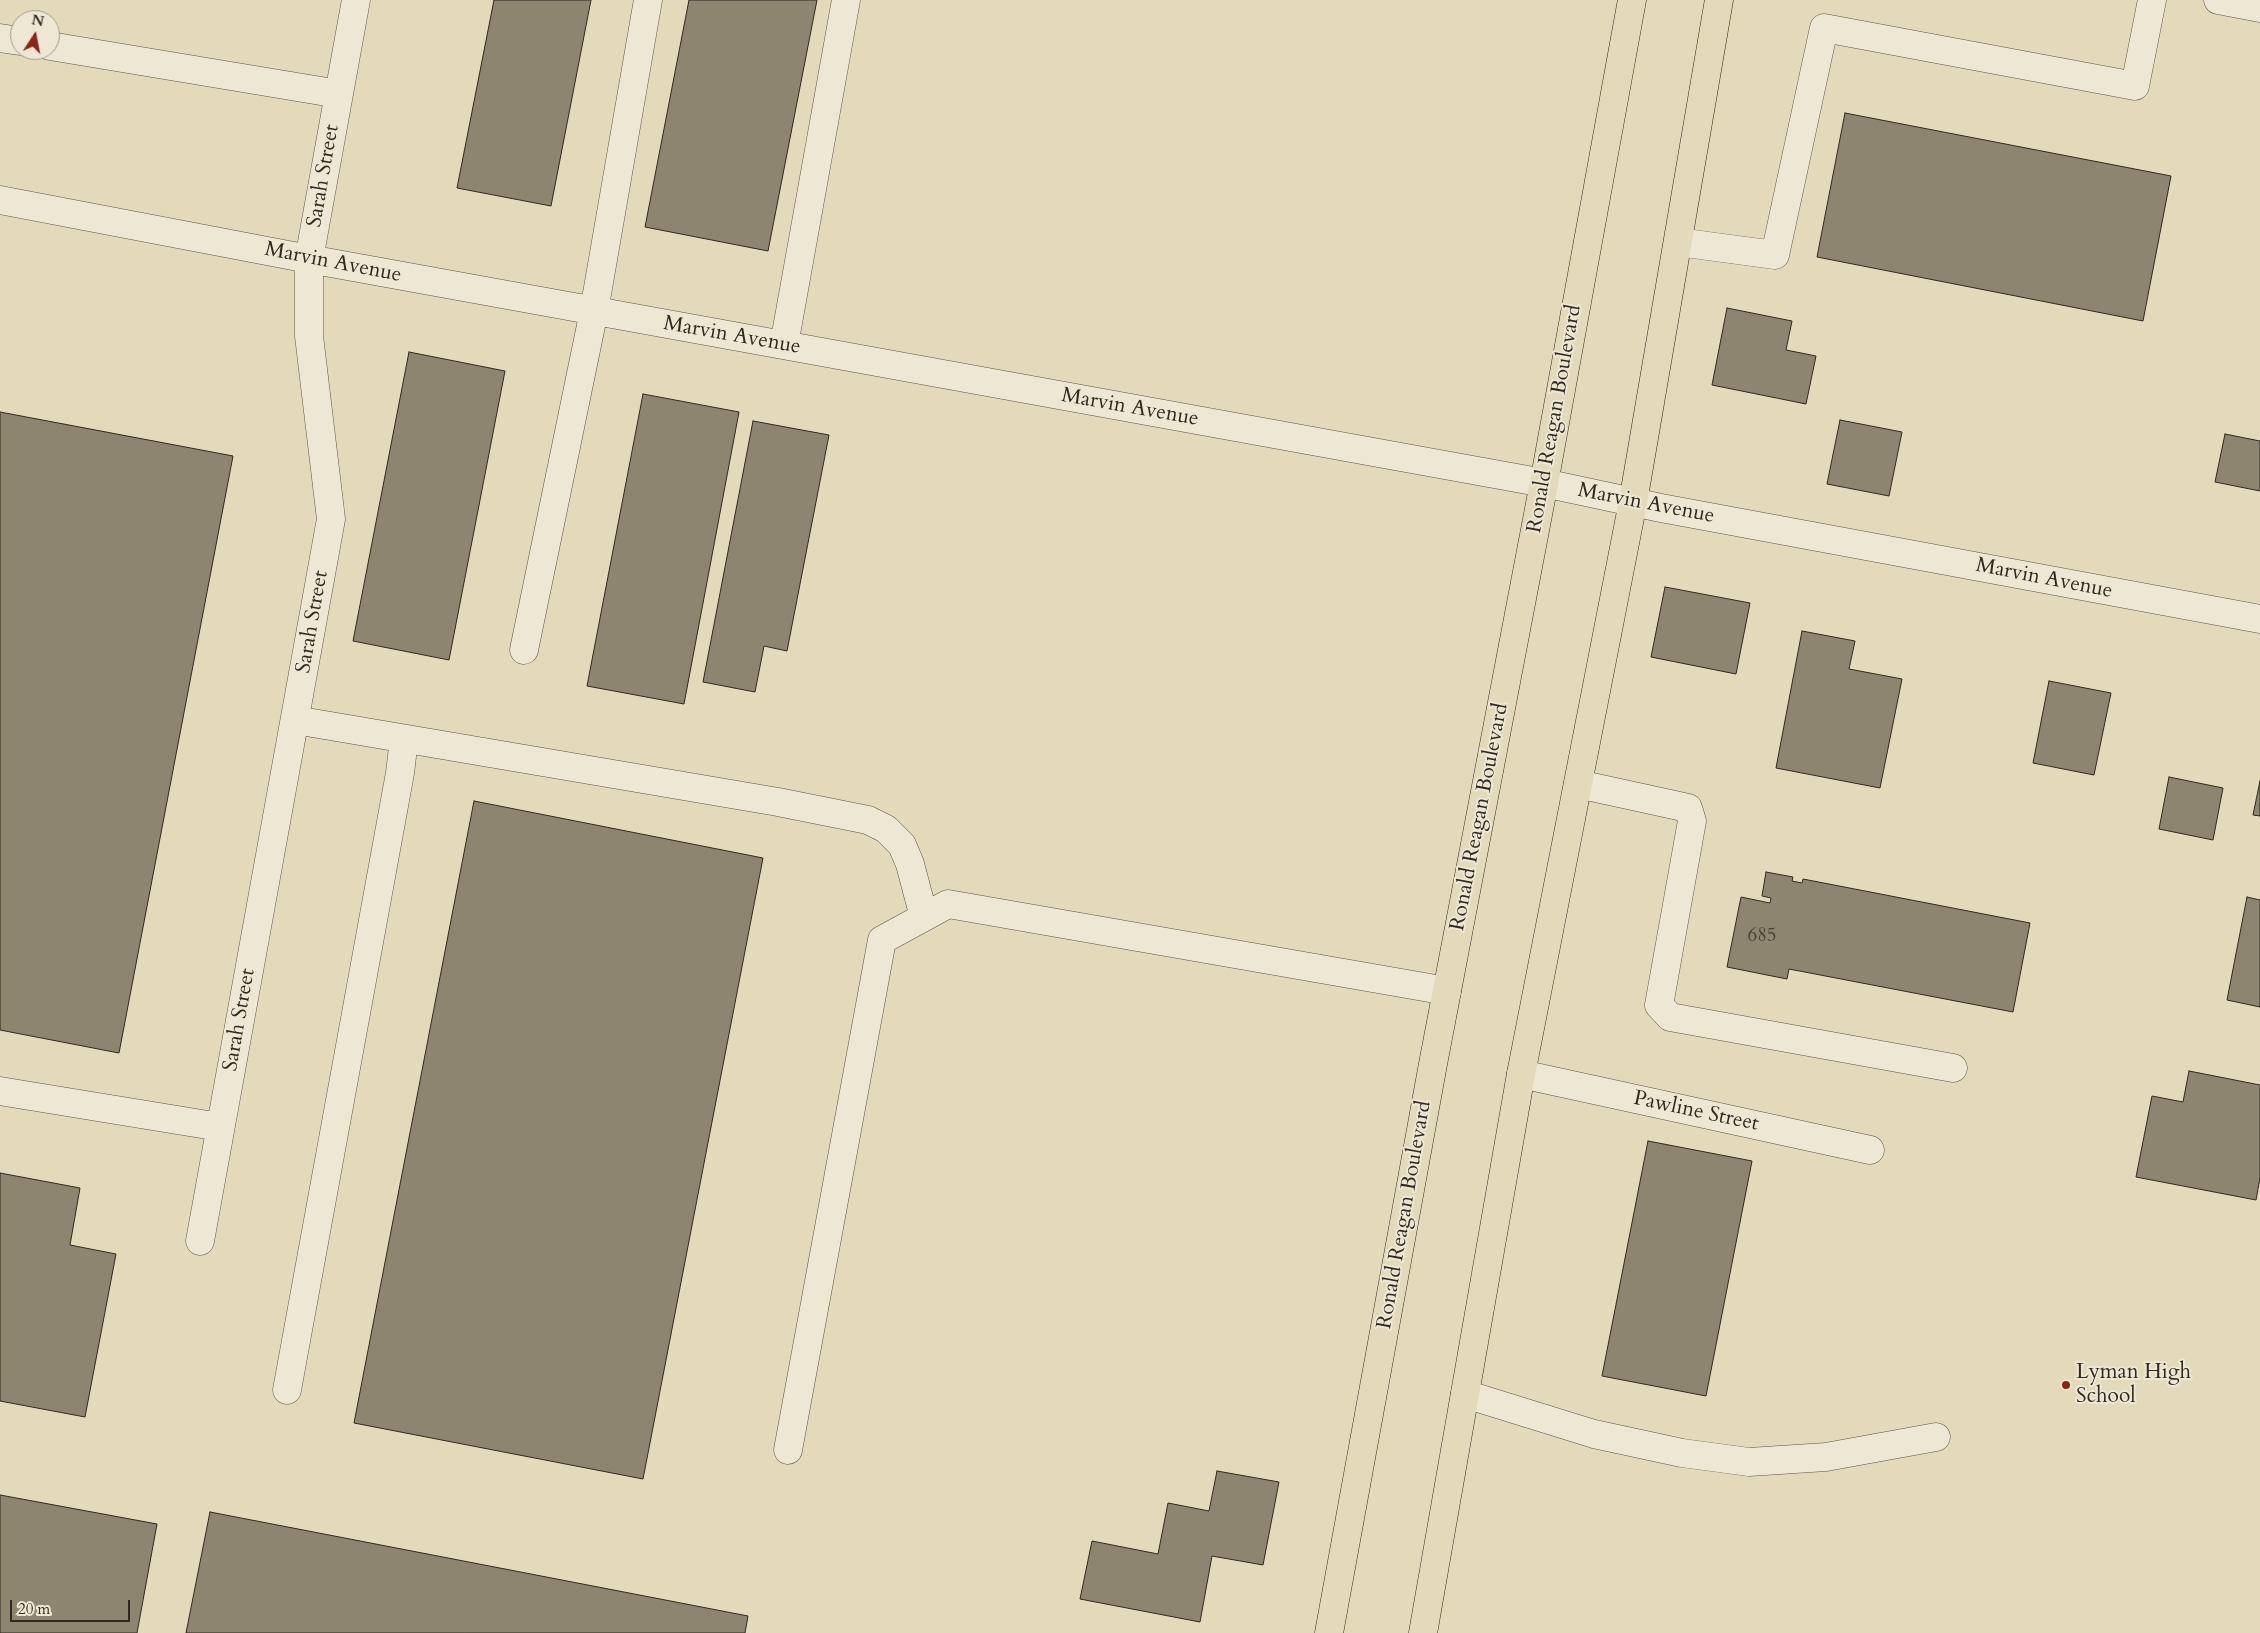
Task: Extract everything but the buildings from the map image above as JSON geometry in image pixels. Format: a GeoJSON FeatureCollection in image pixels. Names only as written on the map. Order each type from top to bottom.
{"type":"FeatureCollection","features":[{"type":"Feature","properties":{"kind":"main road","name":"Ronald Reagan Boulevard"},"geometry":{"type":"LineString","coordinates":[[1328,1633],[1447,991],[1544,483],[1632,0]]}},
{"type":"Feature","properties":{"kind":"main road"},"geometry":{"type":"LineString","coordinates":[[1423,1633],[1521,1074],[1633,502],[1719,0]]}},
{"type":"Feature","properties":{"kind":"street","name":"Sarah Street"},"geometry":{"type":"LineString","coordinates":[[200,1241],[331,520],[309,336],[309,259],[356,0]]}},
{"type":"Feature","properties":{"kind":"street"},"geometry":{"type":"LineString","coordinates":[[524,650],[594,311],[648,0]]}},
{"type":"Feature","properties":{"kind":"street"},"geometry":{"type":"LineString","coordinates":[[784,345],[846,0]]}},
{"type":"Feature","properties":{"kind":"street"},"geometry":{"type":"LineString","coordinates":[[1678,242],[1775,255],[1824,28],[2135,86],[2152,0]]}},
{"type":"Feature","properties":{"kind":"street"},"geometry":{"type":"LineString","coordinates":[[2218,0],[2260,8]]}},
{"type":"Feature","properties":{"kind":"street"},"geometry":{"type":"LineString","coordinates":[[60,48],[339,94]]}},
{"type":"Feature","properties":{"kind":"street","name":"Marvin Avenue"},"geometry":{"type":"LineString","coordinates":[[0,200],[309,259],[1544,483],[1633,502],[2260,619]]}},
{"type":"Feature","properties":{"kind":"street"},"geometry":{"type":"LineString","coordinates":[[295,720],[778,802],[868,820],[886,829],[902,845],[910,864],[924,917]]}},
{"type":"Feature","properties":{"kind":"street"},"geometry":{"type":"LineString","coordinates":[[286,1390],[400,774],[404,739]]}},
{"type":"Feature","properties":{"kind":"street"},"geometry":{"type":"LineString","coordinates":[[1578,784],[1688,808],[1692,821],[1659,1005],[1670,1017],[1953,1068]]}},
{"type":"Feature","properties":{"kind":"street"},"geometry":{"type":"LineString","coordinates":[[788,1450],[882,940],[948,904],[1447,991]]}},
{"type":"Feature","properties":{"kind":"street","name":"Pawline Street"},"geometry":{"type":"LineString","coordinates":[[1521,1074],[1870,1150]]}},
{"type":"Feature","properties":{"kind":"street"},"geometry":{"type":"LineString","coordinates":[[0,1091],[220,1127]]}},
{"type":"Feature","properties":{"kind":"street"},"geometry":{"type":"LineString","coordinates":[[1465,1394],[1594,1434],[1682,1453],[1750,1462],[1826,1457],[1936,1437]]}},
{"type":"Feature","properties":{"kind":"place","name":"Lyman High School"},"geometry":{"type":"Point","coordinates":[2066,1385]}}]}
